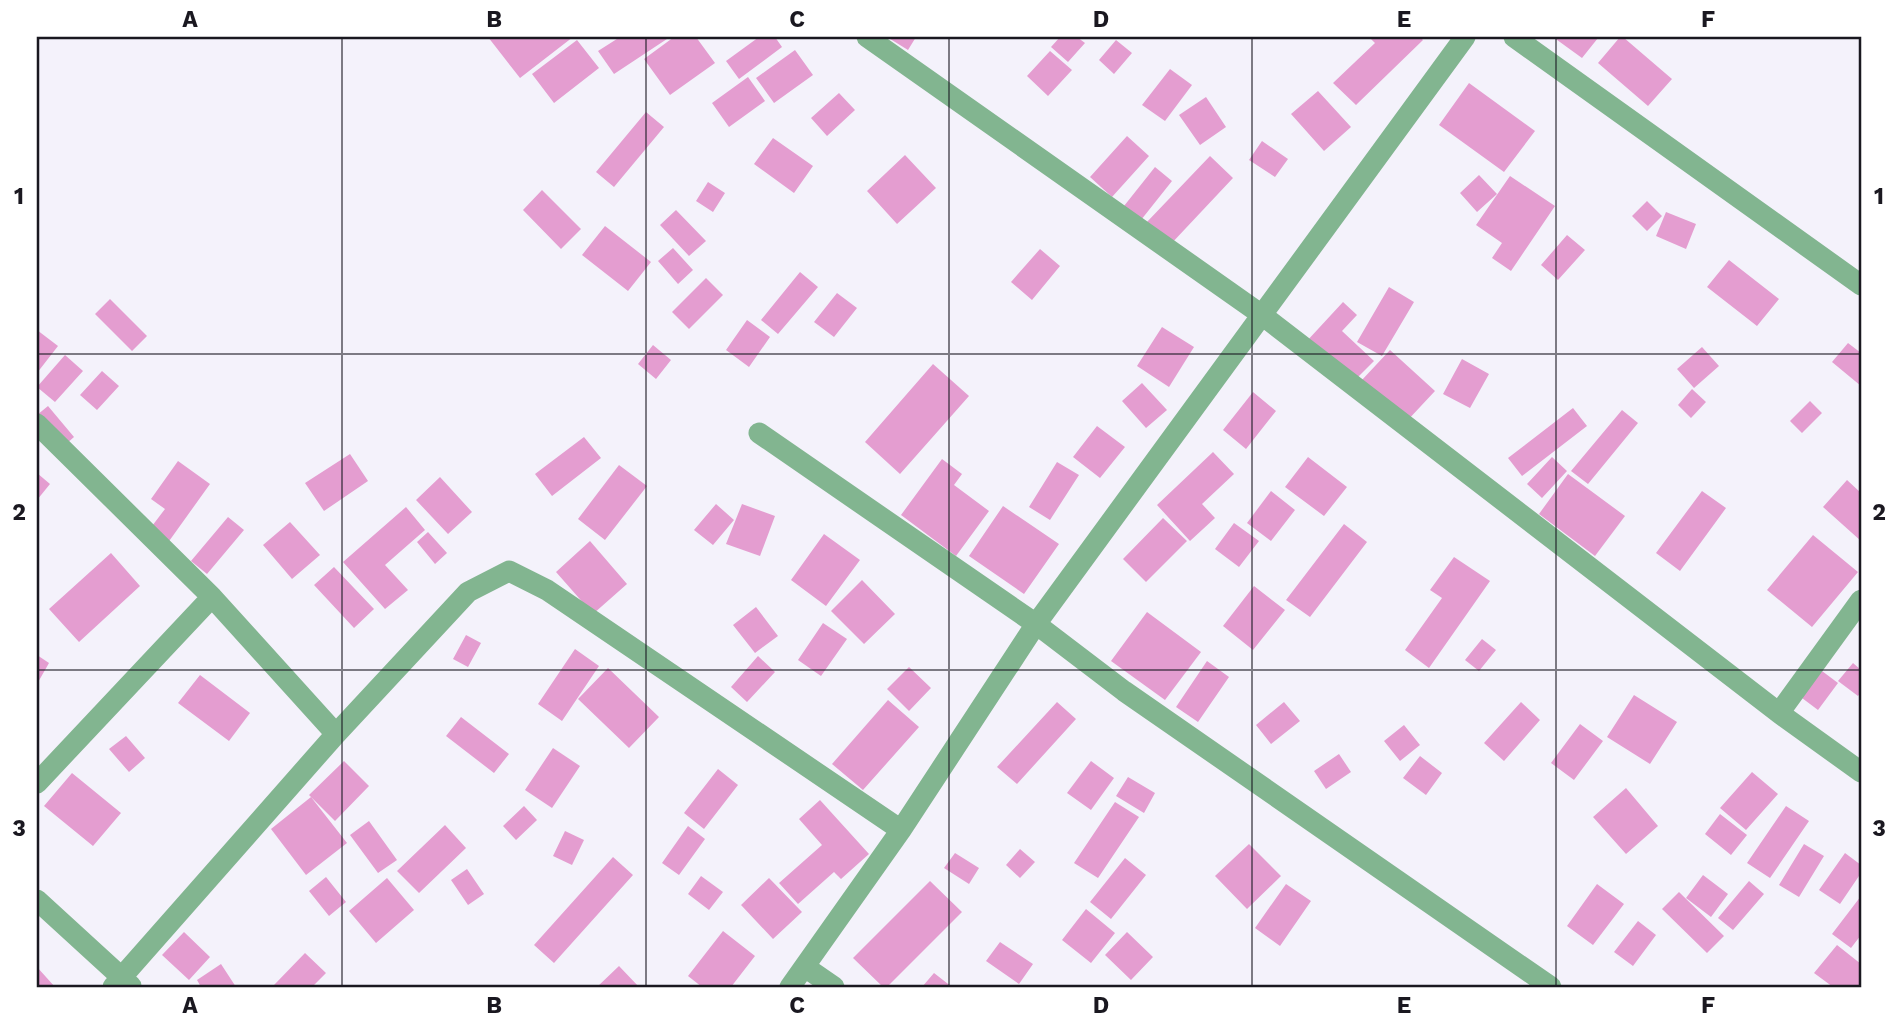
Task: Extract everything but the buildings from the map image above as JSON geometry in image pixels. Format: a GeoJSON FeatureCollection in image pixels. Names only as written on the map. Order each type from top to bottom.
{"type":"FeatureCollection","features":[{"type":"Feature","properties":{"kind":"street"},"geometry":{"type":"LineString","coordinates":[[867,37],[1262,315],[1779,713],[1861,772]]}},
{"type":"Feature","properties":{"kind":"street"},"geometry":{"type":"LineString","coordinates":[[790,987],[901,830],[1036,624],[1465,37]]}},
{"type":"Feature","properties":{"kind":"street"},"geometry":{"type":"LineString","coordinates":[[1514,37],[1861,285]]}},
{"type":"Feature","properties":{"kind":"street"},"geometry":{"type":"LineString","coordinates":[[37,424],[212,597],[336,734]]}},
{"type":"Feature","properties":{"kind":"street"},"geometry":{"type":"LineString","coordinates":[[759,433],[1036,624],[1124,691],[1550,987]]}},
{"type":"Feature","properties":{"kind":"street"},"geometry":{"type":"LineString","coordinates":[[37,900],[123,984],[336,734],[468,592],[509,571],[547,590],[901,830]]}},
{"type":"Feature","properties":{"kind":"street"},"geometry":{"type":"LineString","coordinates":[[37,783],[212,597]]}},
{"type":"Feature","properties":{"kind":"street"},"geometry":{"type":"LineString","coordinates":[[1779,713],[1861,600]]}},
{"type":"Feature","properties":{"kind":"street"},"geometry":{"type":"LineString","coordinates":[[805,967],[834,987]]}}]}
